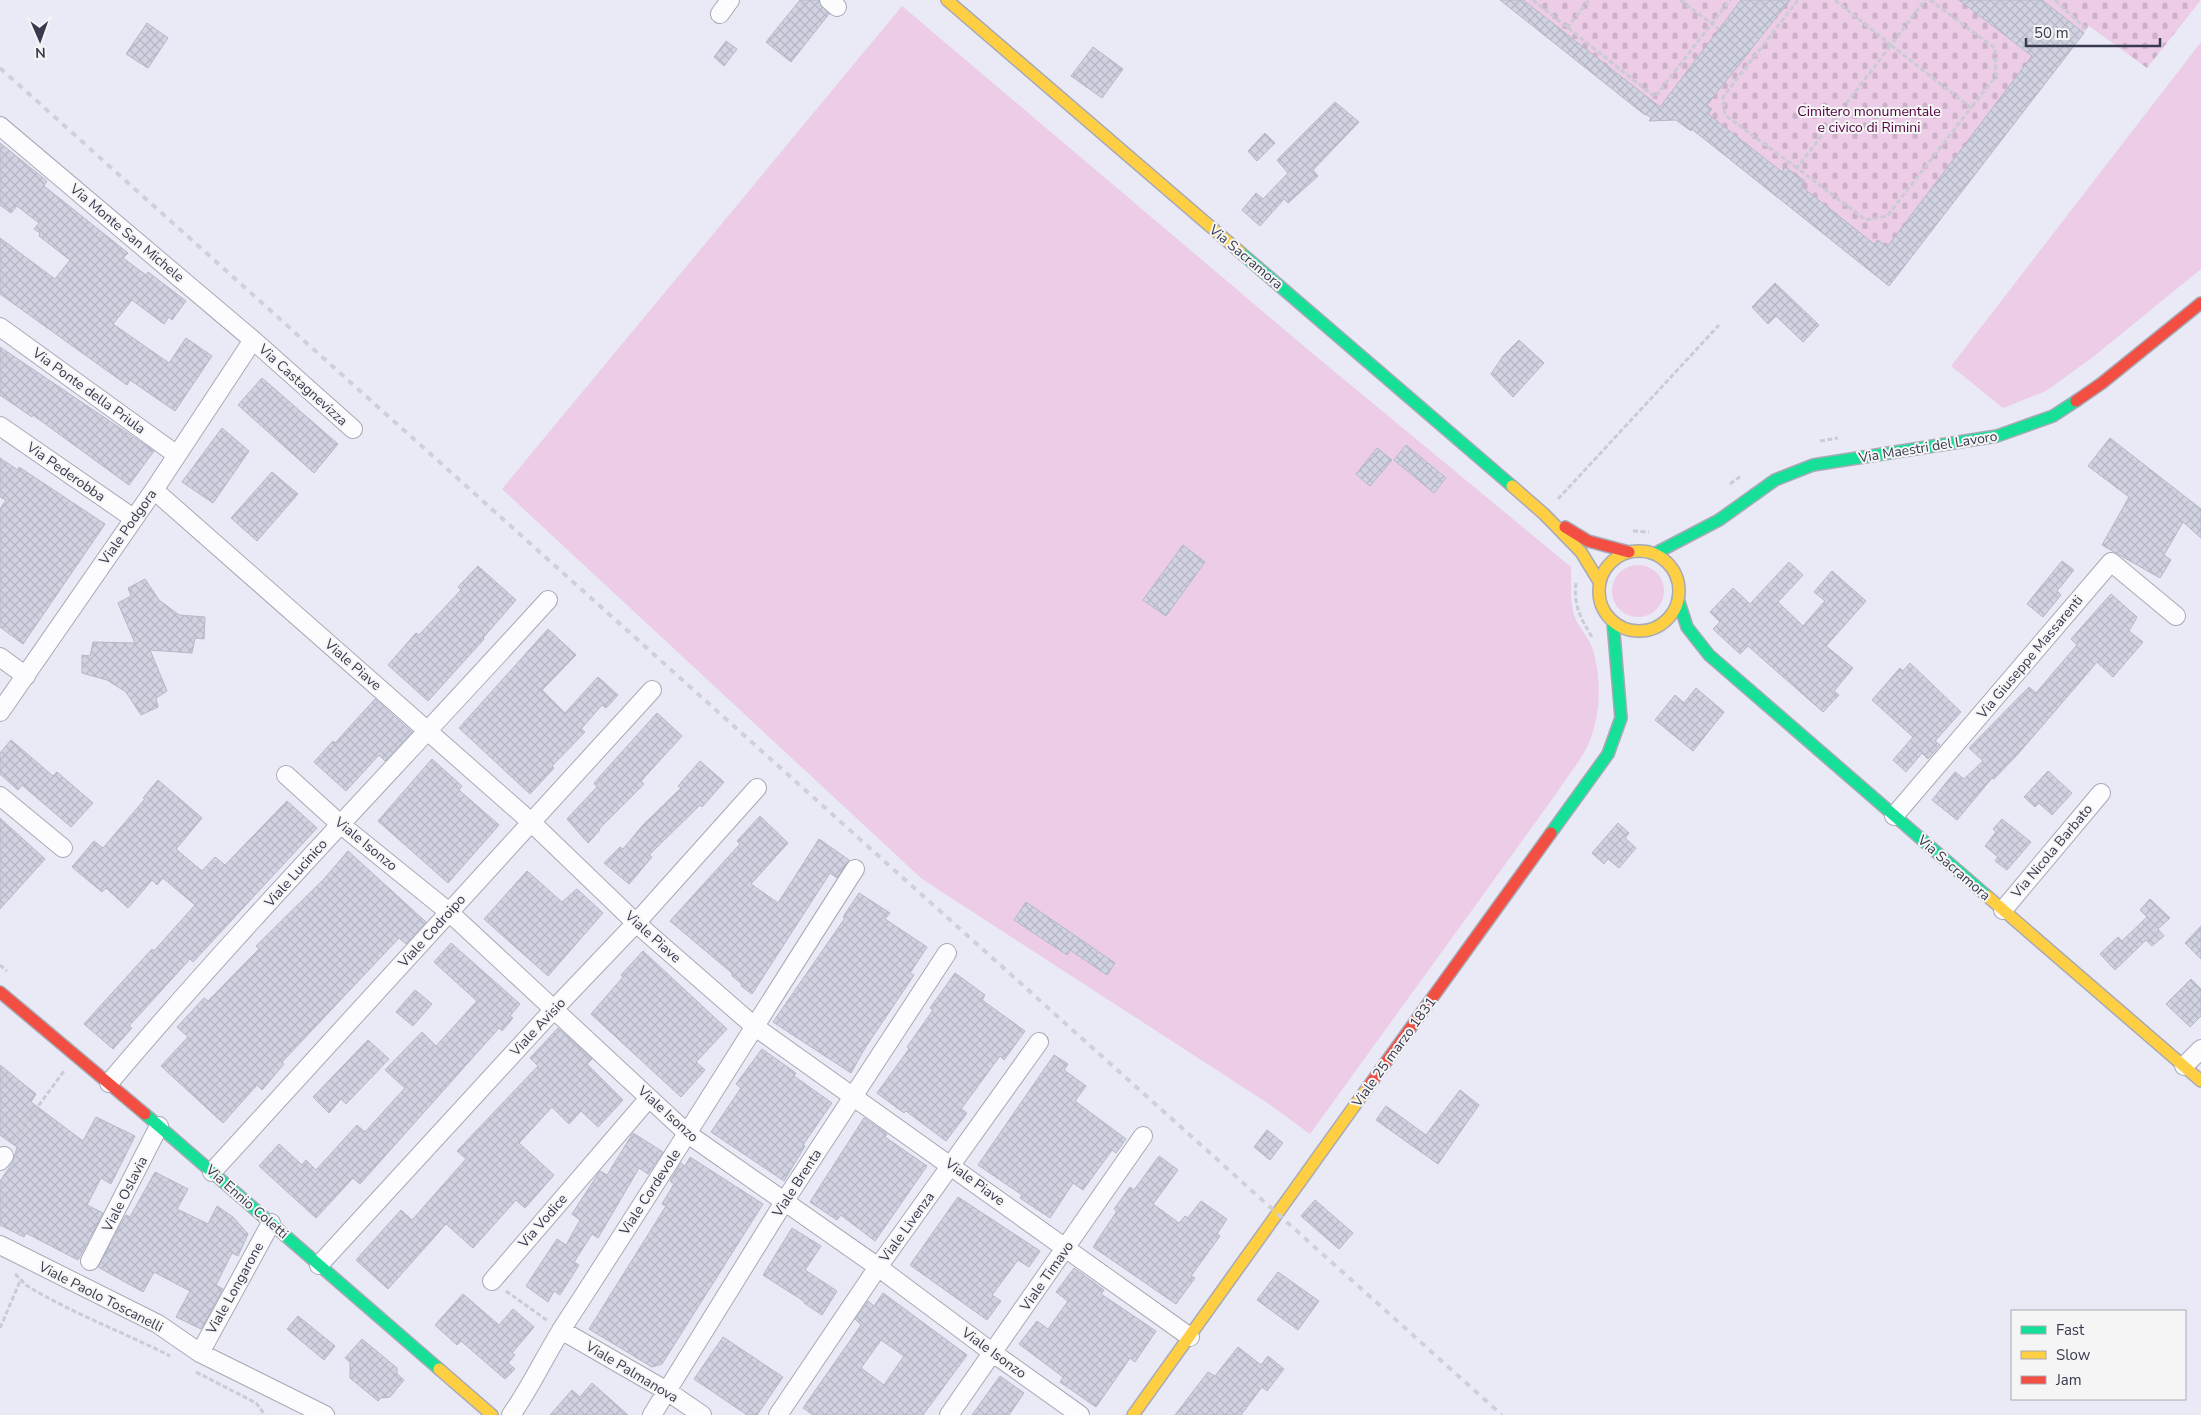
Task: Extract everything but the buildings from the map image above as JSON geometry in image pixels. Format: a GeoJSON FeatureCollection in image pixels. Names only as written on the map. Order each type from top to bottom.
{"type":"FeatureCollection","features":[{"type":"Feature","properties":{"kind":"street","name":"Via Sacramora"},"geometry":{"type":"LineString","coordinates":[[947,0],[1544,514],[1581,552],[1600,583]]}},
{"type":"Feature","properties":{"kind":"street","name":"Via Monte San Michele"},"geometry":{"type":"LineString","coordinates":[[0,126],[253,340]]}},
{"type":"Feature","properties":{"kind":"street","name":"Via Maestri del Lavoro"},"geometry":{"type":"LineString","coordinates":[[1654,554],[1719,520],[1775,480],[1813,465],[1998,436],[2053,416],[2102,383],[2201,303]]}},
{"type":"Feature","properties":{"kind":"street","name":"Via Ponte della Priula"},"geometry":{"type":"LineString","coordinates":[[0,327],[177,455]]}},
{"type":"Feature","properties":{"kind":"street","name":"Via Castagnevizza"},"geometry":{"type":"LineString","coordinates":[[253,340],[353,429]]}},
{"type":"Feature","properties":{"kind":"street","name":"Viale Podgora"},"geometry":{"type":"LineString","coordinates":[[0,712],[154,490],[253,340]]}},
{"type":"Feature","properties":{"kind":"street","name":"Via Pederobba"},"geometry":{"type":"LineString","coordinates":[[0,426],[133,518]]}},
{"type":"Feature","properties":{"kind":"street","name":"Viale Piave"},"geometry":{"type":"LineString","coordinates":[[154,490],[530,822],[636,923],[754,1026],[1190,1337]]}},
{"type":"Feature","properties":{"kind":"street","name":"Via Sacramora"},"geometry":{"type":"LineString","coordinates":[[1544,514],[1588,542],[1629,552]]}},
{"type":"Feature","properties":{"kind":"street","name":"Via Maestri del Lavoro"},"geometry":{"type":"LineString","coordinates":[[1700,542],[1719,520]]}},
{"type":"Feature","properties":{"kind":"street"},"geometry":{"type":"LineString","coordinates":[[1642,551],[1654,554],[1677,568],[1678,599],[1673,611],[1655,627],[1640,631],[1630,630],[1613,622],[1605,612],[1600,601],[1600,583],[1607,566],[1618,557],[1629,552],[1642,551]]}},
{"type":"Feature","properties":{"kind":"street","name":"Via Giuseppe Massarenti"},"geometry":{"type":"LineString","coordinates":[[1894,816],[2111,562],[2176,616]]}},
{"type":"Feature","properties":{"kind":"street","name":"Via Sacramora"},"geometry":{"type":"LineString","coordinates":[[1678,599],[1687,627],[1709,655],[2201,1081]]}},
{"type":"Feature","properties":{"kind":"street","name":"Viale Lucinico"},"geometry":{"type":"LineString","coordinates":[[109,1083],[340,824],[429,732],[548,600]]}},
{"type":"Feature","properties":{"kind":"street","name":"Viale 25 marzo 1831"},"geometry":{"type":"LineString","coordinates":[[1133,1415],[1608,754],[1621,718],[1613,622]]}},
{"type":"Feature","properties":{"kind":"street"},"geometry":{"type":"LineString","coordinates":[[1655,627],[1670,635]]}},
{"type":"Feature","properties":{"kind":"street","name":"Viale 25 marzo 1831"},"geometry":{"type":"LineString","coordinates":[[1619,677],[1640,631]]}},
{"type":"Feature","properties":{"kind":"street","name":"Via Sacramora"},"geometry":{"type":"LineString","coordinates":[[1686,643],[1709,655]]}},
{"type":"Feature","properties":{"kind":"street"},"geometry":{"type":"LineString","coordinates":[[0,656],[26,676]]}},
{"type":"Feature","properties":{"kind":"street","name":"Viale Codroipo"},"geometry":{"type":"LineString","coordinates":[[212,1172],[652,690]]}},
{"type":"Feature","properties":{"kind":"street","name":"Viale Isonzo"},"geometry":{"type":"LineString","coordinates":[[286,775],[340,824],[449,912],[555,1008],[688,1134],[878,1267],[1080,1415]]}},
{"type":"Feature","properties":{"kind":"street","name":"Viale Avisio"},"geometry":{"type":"LineString","coordinates":[[319,1265],[555,1008],[636,923],[757,788]]}},
{"type":"Feature","properties":{"kind":"street","name":"Via Nicola Barbato"},"geometry":{"type":"LineString","coordinates":[[2003,910],[2101,793]]}},
{"type":"Feature","properties":{"kind":"street"},"geometry":{"type":"LineString","coordinates":[[0,796],[63,848]]}},
{"type":"Feature","properties":{"kind":"street","name":"Viale Cordevole"},"geometry":{"type":"LineString","coordinates":[[511,1415],[561,1330],[688,1134],[754,1026],[855,869]]}},
{"type":"Feature","properties":{"kind":"street","name":"Viale Brenta"},"geometry":{"type":"LineString","coordinates":[[652,1415],[784,1202],[947,953]]}},
{"type":"Feature","properties":{"kind":"street","name":"Via Ennio Coletti"},"geometry":{"type":"LineString","coordinates":[[0,992],[109,1083],[492,1415]]}},
{"type":"Feature","properties":{"kind":"street","name":"Viale Livenza"},"geometry":{"type":"LineString","coordinates":[[778,1415],[878,1267],[1039,1042]]}},
{"type":"Feature","properties":{"kind":"street"},"geometry":{"type":"LineString","coordinates":[[2184,1066],[2201,1050]]}},
{"type":"Feature","properties":{"kind":"street","name":"Via Vodice"},"geometry":{"type":"LineString","coordinates":[[492,1281],[649,1098]]}},
{"type":"Feature","properties":{"kind":"street","name":"Viale Oslavia"},"geometry":{"type":"LineString","coordinates":[[90,1261],[159,1126]]}},
{"type":"Feature","properties":{"kind":"street","name":"Viale Timavo"},"geometry":{"type":"LineString","coordinates":[[950,1415],[1143,1136]]}},
{"type":"Feature","properties":{"kind":"street","name":"Viale Longarone"},"geometry":{"type":"LineString","coordinates":[[195,1360],[271,1223]]}},
{"type":"Feature","properties":{"kind":"street","name":"Viale Paolo Toscanelli"},"geometry":{"type":"LineString","coordinates":[[0,1245],[158,1324],[195,1360],[325,1415]]}},
{"type":"Feature","properties":{"kind":"street","name":"Viale Palmanova"},"geometry":{"type":"LineString","coordinates":[[561,1330],[667,1391],[702,1415]]}},
{"type":"Feature","properties":{"kind":"path"},"geometry":{"type":"LineString","coordinates":[[1533,0],[1655,97],[1730,0]]}},
{"type":"Feature","properties":{"kind":"path"},"geometry":{"type":"LineString","coordinates":[[1567,28],[1589,0]]}},
{"type":"Feature","properties":{"kind":"path"},"geometry":{"type":"LineString","coordinates":[[1680,0],[1719,29]]}},
{"type":"Feature","properties":{"kind":"path"},"geometry":{"type":"LineString","coordinates":[[1798,0],[1723,97],[1725,115],[1866,220],[1888,216],[1996,76],[1995,48],[1930,0]]}},
{"type":"Feature","properties":{"kind":"path"},"geometry":{"type":"LineString","coordinates":[[1835,0],[1971,108]]}},
{"type":"Feature","properties":{"kind":"path"},"geometry":{"type":"LineString","coordinates":[[1797,168],[1925,0]]}},
{"type":"Feature","properties":{"kind":"path"},"geometry":{"type":"LineString","coordinates":[[2054,0],[2087,30]]}},
{"type":"Feature","properties":{"kind":"path"},"geometry":{"type":"LineString","coordinates":[[1750,51],[1755,55]]}},
{"type":"Feature","properties":{"kind":"path"},"geometry":{"type":"LineString","coordinates":[[1544,514],[1720,325]]}},
{"type":"Feature","properties":{"kind":"path"},"geometry":{"type":"LineString","coordinates":[[1576,579],[1574,596],[1578,614],[1596,643]]}},
{"type":"Feature","properties":{"kind":"path"},"geometry":{"type":"LineString","coordinates":[[2,1158],[76,1055]]}},
{"type":"Feature","properties":{"kind":"path"},"geometry":{"type":"LineString","coordinates":[[9,1271],[21,1279],[27,1286],[100,1325],[128,1334],[176,1358]]}},
{"type":"Feature","properties":{"kind":"path"},"geometry":{"type":"LineString","coordinates":[[0,1328],[21,1279]]}},
{"type":"Feature","properties":{"kind":"path"},"geometry":{"type":"LineString","coordinates":[[492,1281],[561,1330]]}},
{"type":"Feature","properties":{"kind":"path"},"geometry":{"type":"LineString","coordinates":[[195,1360],[202,1377],[256,1403],[265,1415]]}},
{"type":"Feature","properties":{"kind":"green space","name":"Cimitero monumentale e civico di Rimini"},"geometry":{"type":"Polygon","coordinates":[[[1500,0],[2201,0],[2147,68],[2089,26],[1889,286],[1692,130],[1678,120],[1645,115],[1500,0]]]}},
{"type":"Feature","properties":{"kind":"green space"},"geometry":{"type":"Polygon","coordinates":[[[902,6],[1312,353],[1571,567],[1574,614],[1592,647],[1599,684],[1596,722],[1588,745],[1556,794],[1310,1134],[1269,1104],[922,879],[502,489],[902,6]]]}},
{"type":"Feature","properties":{"kind":"green space"},"geometry":{"type":"Polygon","coordinates":[[[2201,42],[2201,269],[2093,357],[2046,391],[2003,408],[1951,366],[2201,42]]]}},
{"type":"Feature","properties":{"kind":"green space"},"geometry":{"type":"Polygon","coordinates":[[[1633,565],[1643,565],[1653,569],[1660,576],[1664,591],[1660,606],[1653,613],[1643,617],[1633,617],[1623,613],[1616,606],[1612,596],[1612,586],[1616,576],[1623,569],[1633,565]]]}},
{"type":"Feature","properties":{"kind":"railway"},"geometry":{"type":"LineString","coordinates":[[0,68],[1502,1415]]}},
{"type":"Feature","properties":{"kind":"traffic: fast"},"geometry":{"type":"LineString","coordinates":[[1240,252],[1512,486]]}},
{"type":"Feature","properties":{"kind":"traffic: fast"},"geometry":{"type":"LineString","coordinates":[[1654,554],[1719,520],[1775,480],[1813,465],[1997,436],[2053,416],[2076,401]]}},
{"type":"Feature","properties":{"kind":"traffic: fast"},"geometry":{"type":"LineString","coordinates":[[1678,599],[1687,627],[1709,655],[1987,896]]}},
{"type":"Feature","properties":{"kind":"traffic: fast"},"geometry":{"type":"LineString","coordinates":[[1551,833],[1608,754],[1621,718],[1613,622]]}},
{"type":"Feature","properties":{"kind":"traffic: fast"},"geometry":{"type":"LineString","coordinates":[[145,1114],[439,1369]]}},
{"type":"Feature","properties":{"kind":"traffic: slow"},"geometry":{"type":"LineString","coordinates":[[947,0],[1240,252]]}},
{"type":"Feature","properties":{"kind":"traffic: slow"},"geometry":{"type":"LineString","coordinates":[[1512,486],[1544,514],[1581,552],[1600,583]]}},
{"type":"Feature","properties":{"kind":"traffic: slow"},"geometry":{"type":"LineString","coordinates":[[1639,551],[1654,554],[1667,563],[1676,576],[1679,591],[1676,606],[1667,619],[1654,628],[1639,631],[1624,628],[1611,619],[1602,606],[1599,591],[1602,576],[1611,563],[1624,554],[1639,551]]}},
{"type":"Feature","properties":{"kind":"traffic: slow"},"geometry":{"type":"LineString","coordinates":[[1987,896],[2201,1081]]}},
{"type":"Feature","properties":{"kind":"traffic: slow"},"geometry":{"type":"LineString","coordinates":[[1133,1415],[1368,1087]]}},
{"type":"Feature","properties":{"kind":"traffic: slow"},"geometry":{"type":"LineString","coordinates":[[439,1369],[492,1415]]}},
{"type":"Feature","properties":{"kind":"traffic: jam"},"geometry":{"type":"LineString","coordinates":[[2076,401],[2102,383],[2201,303]]}},
{"type":"Feature","properties":{"kind":"traffic: jam"},"geometry":{"type":"LineString","coordinates":[[1565,527],[1588,541],[1629,552]]}},
{"type":"Feature","properties":{"kind":"traffic: jam"},"geometry":{"type":"LineString","coordinates":[[1368,1087],[1551,833]]}},
{"type":"Feature","properties":{"kind":"traffic: jam"},"geometry":{"type":"LineString","coordinates":[[0,992],[145,1114]]}}]}
